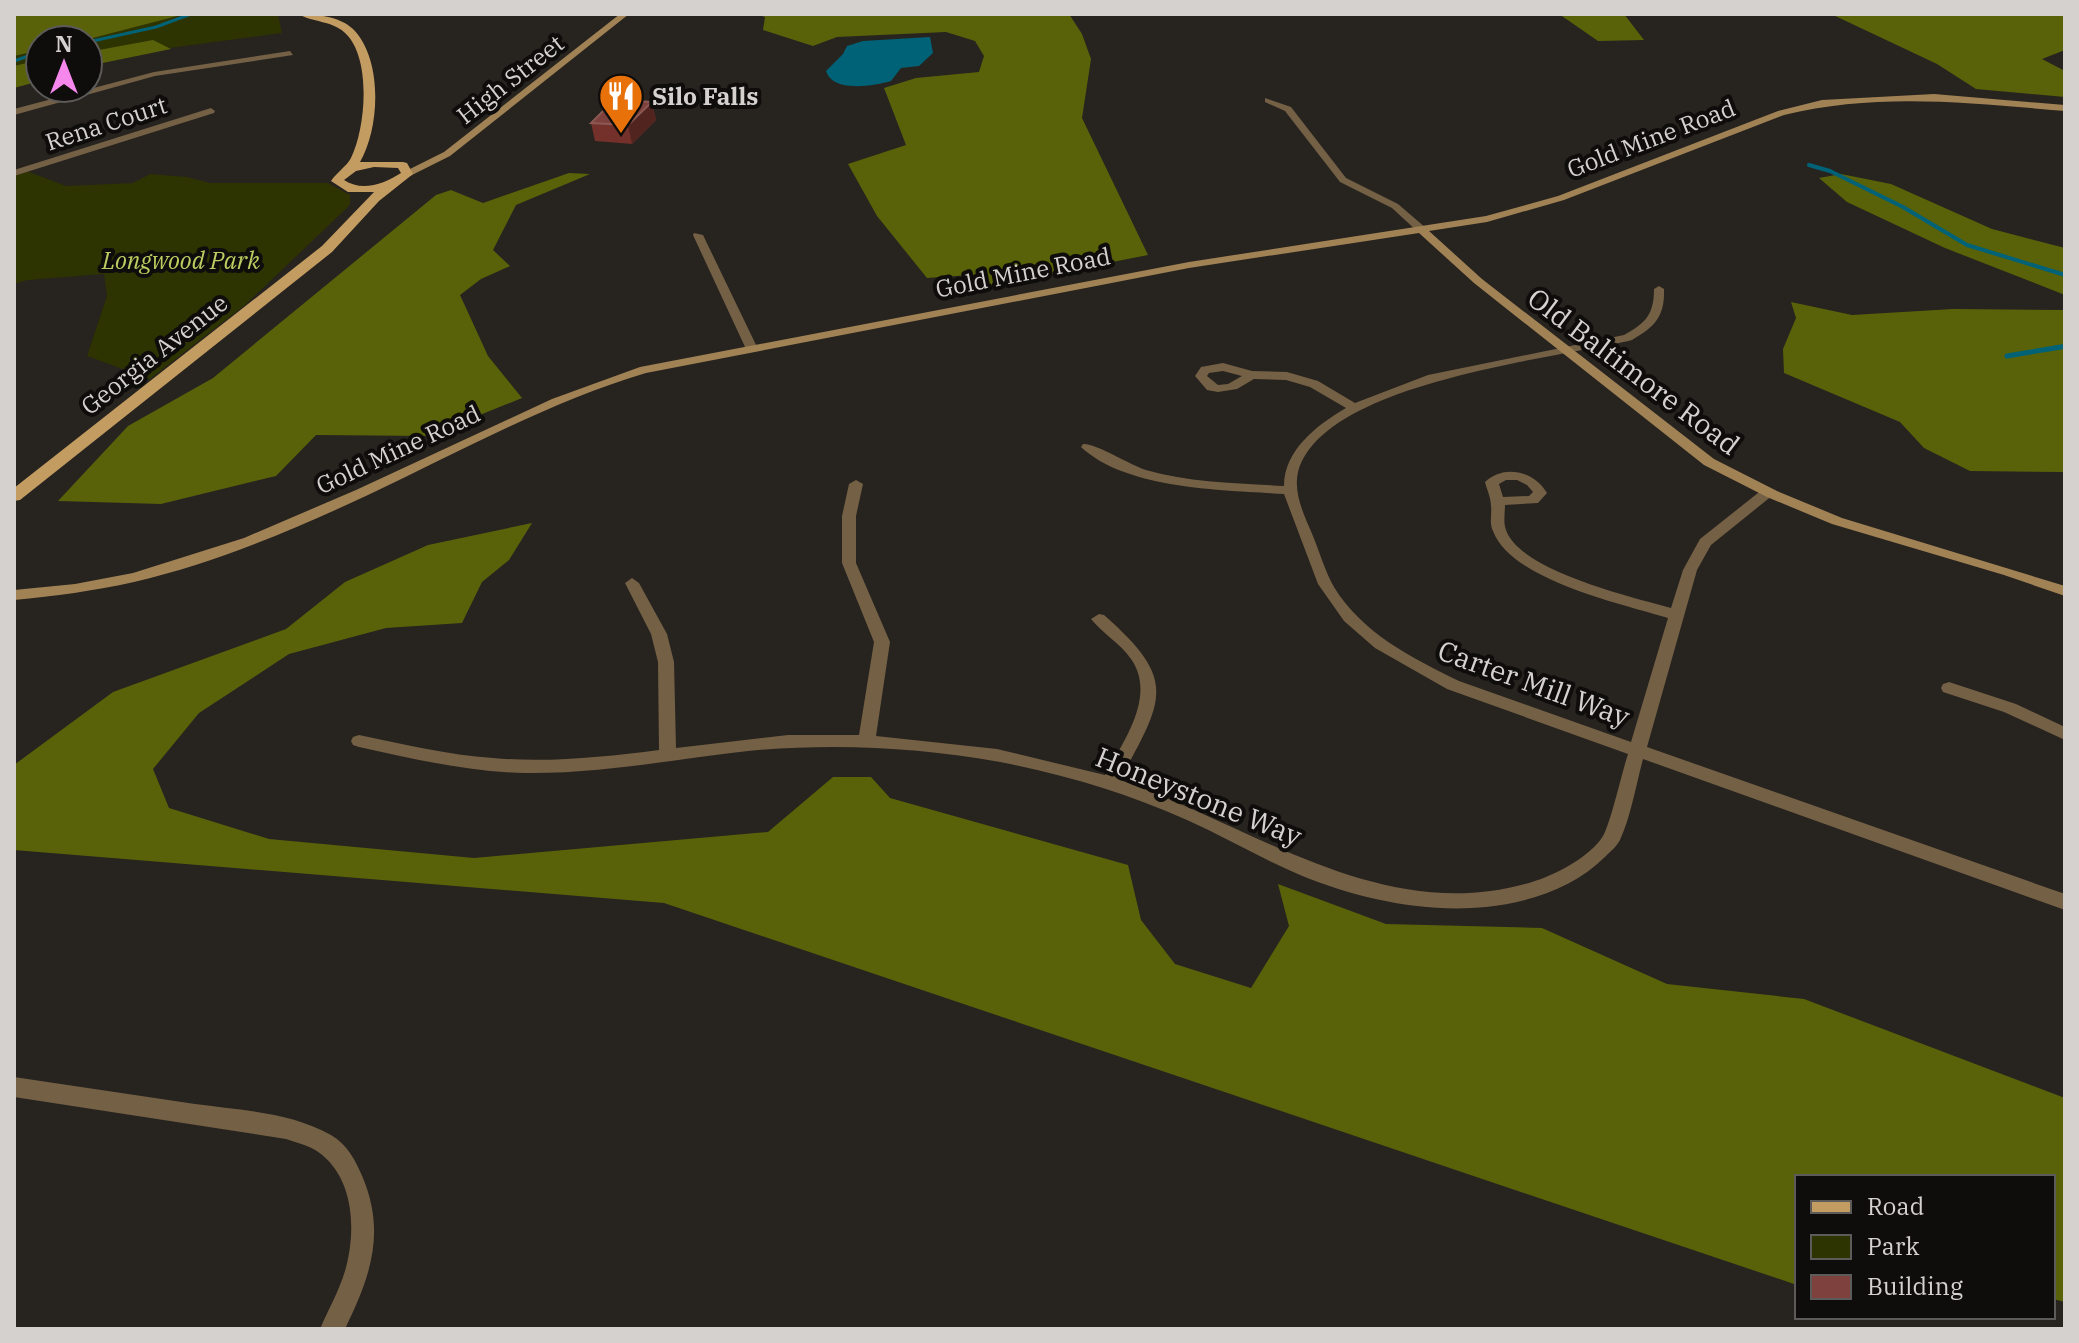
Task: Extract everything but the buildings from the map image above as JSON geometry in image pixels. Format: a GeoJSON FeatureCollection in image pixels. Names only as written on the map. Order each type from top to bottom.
{"type":"FeatureCollection","features":[{"type":"Feature","properties":{"kind":"main road"},"geometry":{"type":"LineString","coordinates":[[303,14],[343,27],[352,33],[360,46],[369,105],[364,138],[356,162],[337,181],[343,187],[360,189],[392,184]]}},
{"type":"Feature","properties":{"kind":"main road"},"geometry":{"type":"LineString","coordinates":[[364,138],[369,156],[378,163]]}},
{"type":"Feature","properties":{"kind":"main road"},"geometry":{"type":"LineString","coordinates":[[349,170],[378,163],[397,164],[406,168],[407,174]]}},
{"type":"Feature","properties":{"kind":"main road","name":"Georgia Avenue"},"geometry":{"type":"LineString","coordinates":[[14,496],[327,249],[358,218],[377,193],[407,174]]}},
{"type":"Feature","properties":{"kind":"main road"},"geometry":{"type":"LineString","coordinates":[[358,218],[360,189]]}},
{"type":"Feature","properties":{"kind":"street","name":"High Street"},"geometry":{"type":"LineString","coordinates":[[407,174],[456,146],[625,14]]}},
{"type":"Feature","properties":{"kind":"street"},"geometry":{"type":"LineString","coordinates":[[14,112],[154,74],[290,53]]}},
{"type":"Feature","properties":{"kind":"street","name":"Gold Mine Road"},"geometry":{"type":"LineString","coordinates":[[14,595],[111,583],[224,552],[290,526],[586,388],[644,370],[1216,260],[1487,219],[1543,204],[1781,113],[1822,103],[1934,97],[2065,108]]}},
{"type":"Feature","properties":{"kind":"street"},"geometry":{"type":"LineString","coordinates":[[1268,100],[1288,109],[1343,180],[1395,206],[1422,230]]}},
{"type":"Feature","properties":{"kind":"street","name":"Rena Court"},"geometry":{"type":"LineString","coordinates":[[14,173],[211,111]]}},
{"type":"Feature","properties":{"kind":"street","name":"High Street"},"geometry":{"type":"LineString","coordinates":[[397,164],[456,146]]}},
{"type":"Feature","properties":{"kind":"street","name":"Old Baltimore Road"},"geometry":{"type":"LineString","coordinates":[[1422,230],[1478,281],[1685,446],[1738,478],[1838,522],[1989,565],[2065,591]]}},
{"type":"Feature","properties":{"kind":"street"},"geometry":{"type":"LineString","coordinates":[[698,235],[752,349]]}},
{"type":"Feature","properties":{"kind":"street"},"geometry":{"type":"LineString","coordinates":[[1088,447],[1112,463],[1160,481],[1290,490],[1293,465],[1307,443],[1324,427],[1356,409],[1432,378],[1628,338],[1653,322],[1660,309],[1659,289]]}},
{"type":"Feature","properties":{"kind":"street"},"geometry":{"type":"LineString","coordinates":[[1251,375],[1287,376],[1314,384],[1356,409]]}},
{"type":"Feature","properties":{"kind":"street"},"geometry":{"type":"LineString","coordinates":[[856,484],[849,516],[849,563],[882,642],[867,740]]}},
{"type":"Feature","properties":{"kind":"street","name":"Carter Mill Way"},"geometry":{"type":"LineString","coordinates":[[1290,490],[1326,586],[1344,611],[1373,638],[1408,663],[1453,685],[2065,902]]}},
{"type":"Feature","properties":{"kind":"street","name":"Honeystone Way"},"geometry":{"type":"LineString","coordinates":[[359,741],[495,765],[559,765],[668,756],[749,745],[867,740],[996,757],[1078,773],[1109,784],[1225,829],[1318,875],[1386,893],[1462,901],[1513,897],[1577,870],[1611,839],[1690,570],[1705,542],[1768,492]]}},
{"type":"Feature","properties":{"kind":"street"},"geometry":{"type":"LineString","coordinates":[[1498,501],[1495,519],[1503,539],[1527,559],[1566,580],[1676,615]]}},
{"type":"Feature","properties":{"kind":"street"},"geometry":{"type":"LineString","coordinates":[[632,583],[659,634],[666,662],[668,756]]}},
{"type":"Feature","properties":{"kind":"street"},"geometry":{"type":"LineString","coordinates":[[1099,619],[1143,664],[1149,689],[1147,709],[1109,784]]}},
{"type":"Feature","properties":{"kind":"street"},"geometry":{"type":"LineString","coordinates":[[1949,688],[2010,708],[2065,734]]}},
{"type":"Feature","properties":{"kind":"street"},"geometry":{"type":"LineString","coordinates":[[14,1087],[286,1128],[328,1145],[347,1169],[362,1199],[363,1224],[363,1249],[348,1297],[332,1329]]}},
{"type":"Feature","properties":{"kind":"green space"},"geometry":{"type":"Polygon","coordinates":[[[14,14],[278,14],[282,33],[147,51],[104,61],[104,24],[24,24],[24,81],[14,83],[14,14]]]}},
{"type":"Feature","properties":{"kind":"green space"},"geometry":{"type":"Polygon","coordinates":[[[14,14],[185,14],[104,35],[104,24],[24,24],[24,54],[14,56],[14,14]]]}},
{"type":"Feature","properties":{"kind":"green space"},"geometry":{"type":"Polygon","coordinates":[[[757,14],[1069,14],[1082,34],[1091,59],[1082,118],[1148,255],[986,287],[970,275],[927,278],[877,216],[848,164],[906,145],[884,88],[916,78],[979,72],[984,56],[975,41],[946,32],[837,37],[813,46],[763,30],[765,17],[757,14]]]}},
{"type":"Feature","properties":{"kind":"green space"},"geometry":{"type":"Polygon","coordinates":[[[1559,14],[1624,14],[1644,40],[1598,41],[1559,14]]]}},
{"type":"Feature","properties":{"kind":"green space"},"geometry":{"type":"Polygon","coordinates":[[[1831,14],[2065,14],[2065,50],[2042,59],[2065,71],[2065,97],[1976,89],[1937,64],[1831,14]]]}},
{"type":"Feature","properties":{"kind":"green space"},"geometry":{"type":"Polygon","coordinates":[[[153,40],[171,49],[104,63],[104,49],[153,40]]]}},
{"type":"Feature","properties":{"kind":"green space"},"geometry":{"type":"Polygon","coordinates":[[[24,64],[24,85],[14,88],[14,66],[24,64]]]}},
{"type":"Feature","properties":{"kind":"green space","name":"Longwood Park"},"geometry":{"type":"Polygon","coordinates":[[[24,170],[66,186],[133,183],[150,174],[187,177],[210,183],[328,183],[350,195],[350,205],[245,305],[150,379],[87,356],[107,296],[104,274],[28,280],[14,284],[14,173],[24,170]]]}},
{"type":"Feature","properties":{"kind":"green space"},"geometry":{"type":"Polygon","coordinates":[[[569,173],[590,174],[516,205],[493,250],[510,266],[481,279],[460,295],[488,356],[522,398],[428,436],[316,435],[276,476],[161,504],[58,501],[128,426],[213,378],[436,195],[451,190],[483,203],[569,173]]]}},
{"type":"Feature","properties":{"kind":"green space"},"geometry":{"type":"Polygon","coordinates":[[[1841,174],[1891,184],[1992,229],[2065,248],[2065,295],[1945,248],[1847,202],[1819,178],[1841,174]]]}},
{"type":"Feature","properties":{"kind":"green space"},"geometry":{"type":"Polygon","coordinates":[[[1791,302],[1852,315],[1953,309],[2065,310],[2065,472],[1970,471],[1924,448],[1900,422],[1784,373],[1783,349],[1796,318],[1791,302]]]}},
{"type":"Feature","properties":{"kind":"green space"},"geometry":{"type":"Polygon","coordinates":[[[532,523],[509,560],[482,582],[462,623],[386,628],[289,654],[199,713],[153,769],[169,808],[269,839],[474,858],[768,832],[833,777],[871,777],[890,798],[1128,865],[1141,920],[1175,964],[1251,988],[1289,926],[1278,884],[1386,924],[1542,928],[1667,984],[1804,999],[2065,1098],[2065,1302],[2055,1300],[2055,1175],[1795,1175],[1795,1284],[664,903],[14,850],[14,765],[113,692],[286,629],[345,582],[428,545],[532,523]]]}},
{"type":"Feature","properties":{"kind":"water"},"geometry":{"type":"Polygon","coordinates":[[[930,37],[933,53],[919,66],[901,68],[891,81],[864,86],[845,85],[830,78],[826,71],[847,46],[863,41],[930,37]]]}},
{"type":"Feature","properties":{"kind":"waterway"},"geometry":{"type":"LineString","coordinates":[[104,38],[156,27],[191,14]]}},
{"type":"Feature","properties":{"kind":"waterway"},"geometry":{"type":"LineString","coordinates":[[14,61],[24,58]]}},
{"type":"Feature","properties":{"kind":"waterway"},"geometry":{"type":"LineString","coordinates":[[1809,165],[1830,171],[1903,207],[1967,245],[2065,275]]}},
{"type":"Feature","properties":{"kind":"waterway"},"geometry":{"type":"LineString","coordinates":[[2049,349],[2065,346]]}},
{"type":"Feature","properties":{"kind":"waterway"},"geometry":{"type":"LineString","coordinates":[[2049,349],[2061,347]]}},
{"type":"Feature","properties":{"kind":"waterway"},"geometry":{"type":"LineString","coordinates":[[2007,356],[2049,349]]}},
{"type":"Feature","properties":{"kind":"place","name":"Silo Falls"},"geometry":{"type":"Point","coordinates":[621,135]}}]}
